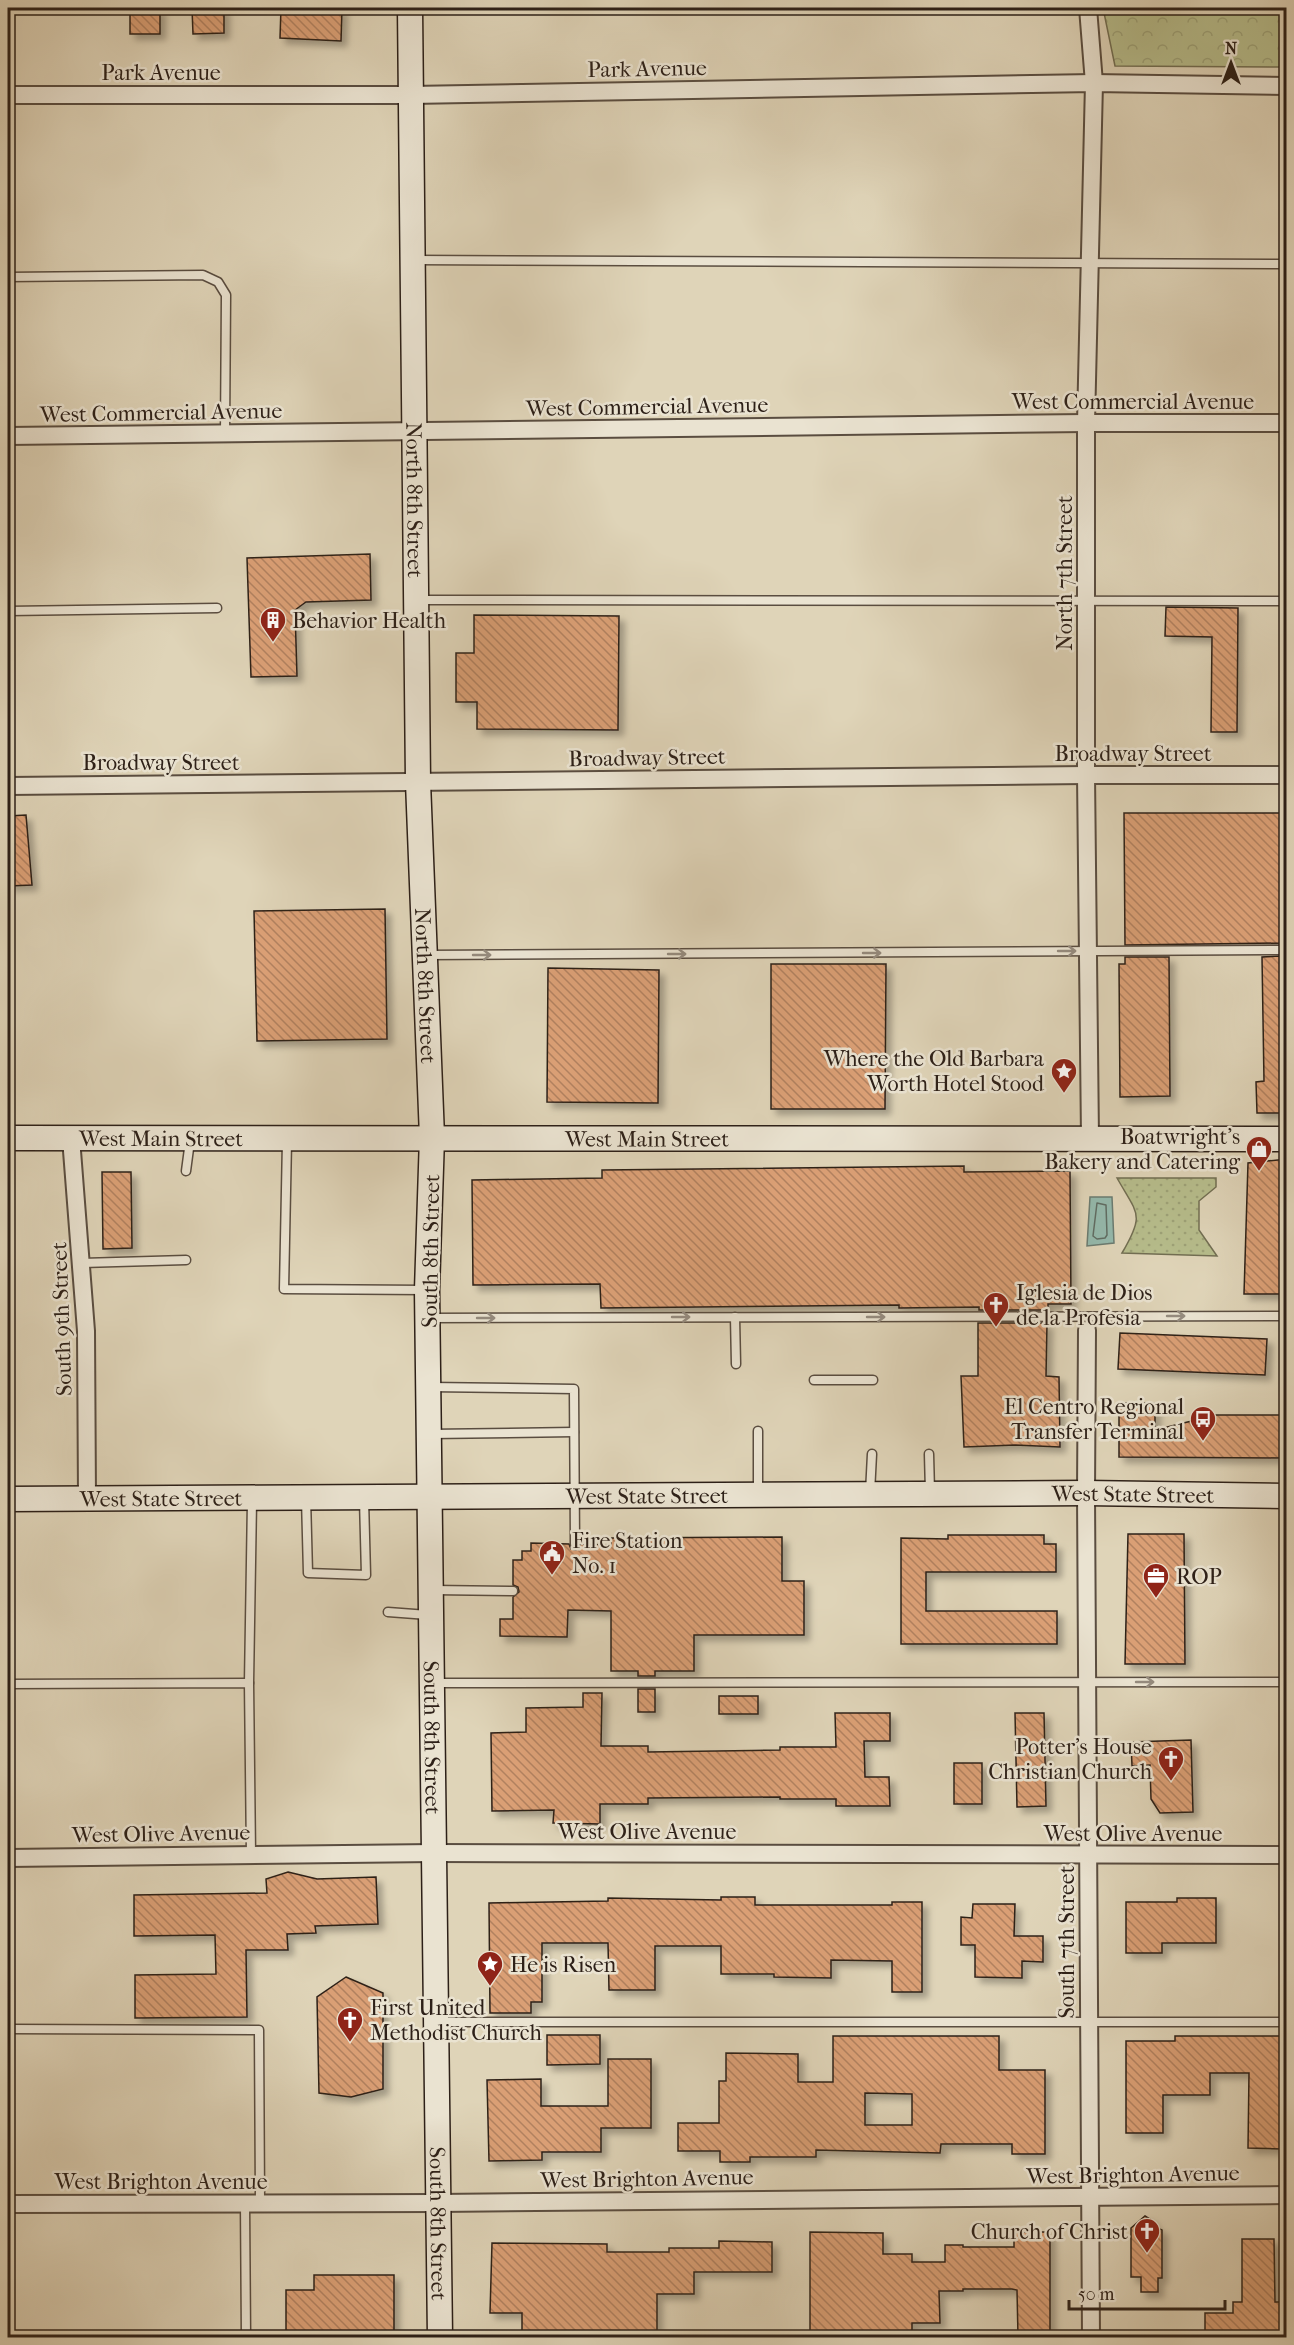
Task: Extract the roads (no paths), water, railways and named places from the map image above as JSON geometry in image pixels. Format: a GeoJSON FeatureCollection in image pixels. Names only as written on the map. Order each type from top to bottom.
{"type":"FeatureCollection","features":[{"type":"Feature","properties":{"kind":"street","name":"North 8th Street"},"geometry":{"type":"LineString","coordinates":[[410,8],[418,782],[432,1137]]}},
{"type":"Feature","properties":{"kind":"street","name":"North 7th Street"},"geometry":{"type":"LineString","coordinates":[[1088,8],[1094,83],[1086,423],[1086,775],[1090,1138]]}},
{"type":"Feature","properties":{"kind":"street","name":"Park Avenue"},"geometry":{"type":"LineString","coordinates":[[8,94],[411,95],[1094,83],[1287,86]]}},
{"type":"Feature","properties":{"kind":"street","name":"West Commercial Avenue"},"geometry":{"type":"LineString","coordinates":[[8,436],[1086,423],[1287,423]]}},
{"type":"Feature","properties":{"kind":"street","name":"Broadway Street"},"geometry":{"type":"LineString","coordinates":[[8,786],[1287,775]]}},
{"type":"Feature","properties":{"kind":"street","name":"South 8th Street"},"geometry":{"type":"LineString","coordinates":[[432,1137],[427,1290],[440,2337]]}},
{"type":"Feature","properties":{"kind":"street","name":"West Main Street"},"geometry":{"type":"LineString","coordinates":[[8,1138],[1287,1139]]}},
{"type":"Feature","properties":{"kind":"street","name":"South 9th Street"},"geometry":{"type":"LineString","coordinates":[[71,1138],[86,1331],[87,1498]]}},
{"type":"Feature","properties":{"kind":"street","name":"South 7th Street"},"geometry":{"type":"LineString","coordinates":[[1088,1330],[1086,1493],[1091,2337]]}},
{"type":"Feature","properties":{"kind":"street","name":"West State Street"},"geometry":{"type":"LineString","coordinates":[[8,1499],[1086,1493],[1287,1497]]}},
{"type":"Feature","properties":{"kind":"street","name":"West Olive Avenue"},"geometry":{"type":"LineString","coordinates":[[8,1857],[434,1852],[1287,1855]]}},
{"type":"Feature","properties":{"kind":"street","name":"West Brighton Avenue"},"geometry":{"type":"LineString","coordinates":[[8,2204],[438,2203],[1287,2194]]}},
{"type":"Feature","properties":{"kind":"lane"},"geometry":{"type":"LineString","coordinates":[[413,260],[1287,264]]}},
{"type":"Feature","properties":{"kind":"lane"},"geometry":{"type":"LineString","coordinates":[[8,277],[203,275],[218,282],[226,295],[225,434]]}},
{"type":"Feature","properties":{"kind":"lane"},"geometry":{"type":"LineString","coordinates":[[417,600],[1287,601]]}},
{"type":"Feature","properties":{"kind":"lane"},"geometry":{"type":"LineString","coordinates":[[8,611],[217,608]]}},
{"type":"Feature","properties":{"kind":"lane"},"geometry":{"type":"LineString","coordinates":[[424,955],[1287,950]]}},
{"type":"Feature","properties":{"kind":"lane"},"geometry":{"type":"LineString","coordinates":[[186,1171],[190,1138]]}},
{"type":"Feature","properties":{"kind":"lane"},"geometry":{"type":"LineString","coordinates":[[287,1138],[285,1289],[427,1290]]}},
{"type":"Feature","properties":{"kind":"lane"},"geometry":{"type":"LineString","coordinates":[[82,1263],[186,1260]]}},
{"type":"Feature","properties":{"kind":"lane"},"geometry":{"type":"LineString","coordinates":[[428,1318],[1287,1316]]}},
{"type":"Feature","properties":{"kind":"lane"},"geometry":{"type":"LineString","coordinates":[[735,1317],[736,1364]]}},
{"type":"Feature","properties":{"kind":"lane"},"geometry":{"type":"LineString","coordinates":[[814,1380],[873,1380]]}},
{"type":"Feature","properties":{"kind":"lane"},"geometry":{"type":"LineString","coordinates":[[429,1387],[574,1389],[575,1544]]}},
{"type":"Feature","properties":{"kind":"lane"},"geometry":{"type":"LineString","coordinates":[[758,1431],[758,1495]]}},
{"type":"Feature","properties":{"kind":"lane"},"geometry":{"type":"LineString","coordinates":[[429,1434],[574,1432]]}},
{"type":"Feature","properties":{"kind":"lane"},"geometry":{"type":"LineString","coordinates":[[870,1494],[872,1454]]}},
{"type":"Feature","properties":{"kind":"lane"},"geometry":{"type":"LineString","coordinates":[[929,1454],[930,1494]]}},
{"type":"Feature","properties":{"kind":"lane"},"geometry":{"type":"LineString","coordinates":[[251,1855],[249,1683],[252,1497]]}},
{"type":"Feature","properties":{"kind":"lane"},"geometry":{"type":"LineString","coordinates":[[306,1497],[308,1574],[366,1575],[364,1497]]}},
{"type":"Feature","properties":{"kind":"lane"},"geometry":{"type":"LineString","coordinates":[[431,1590],[513,1591]]}},
{"type":"Feature","properties":{"kind":"lane"},"geometry":{"type":"LineString","coordinates":[[388,1612],[431,1616]]}},
{"type":"Feature","properties":{"kind":"lane"},"geometry":{"type":"LineString","coordinates":[[432,1683],[1287,1682]]}},
{"type":"Feature","properties":{"kind":"lane"},"geometry":{"type":"LineString","coordinates":[[8,1684],[249,1683]]}},
{"type":"Feature","properties":{"kind":"lane"},"geometry":{"type":"LineString","coordinates":[[436,2022],[1287,2022]]}},
{"type":"Feature","properties":{"kind":"lane"},"geometry":{"type":"LineString","coordinates":[[8,2029],[259,2030],[246,2337]]}},
{"type":"Feature","properties":{"kind":"water"},"geometry":{"type":"Polygon","coordinates":[[[1090,1197],[1112,1197],[1114,1243],[1087,1246],[1090,1197]]]}},
{"type":"Feature","properties":{"kind":"place","name":"Behavior Health"},"geometry":{"type":"Point","coordinates":[273,643]}},
{"type":"Feature","properties":{"kind":"place","name":"Where the Old Barbara Worth Hotel Stood"},"geometry":{"type":"Point","coordinates":[1064,1094]}},
{"type":"Feature","properties":{"kind":"place","name":"Boatwright's Bakery and Catering"},"geometry":{"type":"Point","coordinates":[1259,1172]}},
{"type":"Feature","properties":{"kind":"place","name":"Iglesia de Dios de la Profesia"},"geometry":{"type":"Point","coordinates":[996,1328]}},
{"type":"Feature","properties":{"kind":"place","name":"El Centro Regional Transfer Terminal"},"geometry":{"type":"Point","coordinates":[1203,1442]}},
{"type":"Feature","properties":{"kind":"place","name":"Fire Station No. 1"},"geometry":{"type":"Point","coordinates":[552,1576]}},
{"type":"Feature","properties":{"kind":"place","name":"ROP"},"geometry":{"type":"Point","coordinates":[1156,1599]}},
{"type":"Feature","properties":{"kind":"place","name":"Potter's House Christian Church"},"geometry":{"type":"Point","coordinates":[1171,1782]}},
{"type":"Feature","properties":{"kind":"place","name":"He is Risen"},"geometry":{"type":"Point","coordinates":[490,1987]}},
{"type":"Feature","properties":{"kind":"place","name":"First United Methodist Church"},"geometry":{"type":"Point","coordinates":[350,2043]}},
{"type":"Feature","properties":{"kind":"place","name":"Church of Christ"},"geometry":{"type":"Point","coordinates":[1147,2254]}}]}
